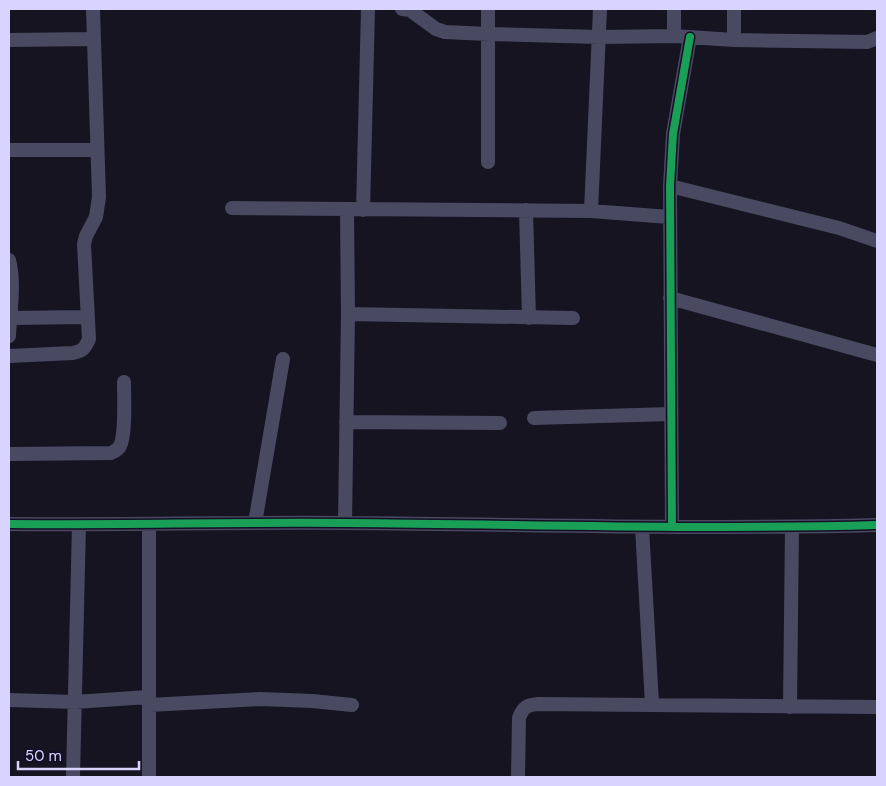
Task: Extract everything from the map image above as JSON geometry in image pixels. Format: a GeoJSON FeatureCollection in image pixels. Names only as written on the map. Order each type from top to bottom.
{"type":"FeatureCollection","features":[{"type":"Feature","properties":{"kind":"street"},"geometry":{"type":"LineString","coordinates":[[9,356],[73,353],[86,348],[88,317],[84,244],[86,236],[94,223],[98,206],[92,39],[93,9]]}},
{"type":"Feature","properties":{"kind":"street"},"geometry":{"type":"LineString","coordinates":[[363,210],[368,9]]}},
{"type":"Feature","properties":{"kind":"street"},"geometry":{"type":"LineString","coordinates":[[402,9],[410,10],[436,29],[445,32],[868,42],[877,38]]}},
{"type":"Feature","properties":{"kind":"street"},"geometry":{"type":"LineString","coordinates":[[488,9],[488,162]]}},
{"type":"Feature","properties":{"kind":"street"},"geometry":{"type":"LineString","coordinates":[[591,211],[600,9]]}},
{"type":"Feature","properties":{"kind":"street"},"geometry":{"type":"LineString","coordinates":[[674,9],[674,36]]}},
{"type":"Feature","properties":{"kind":"street"},"geometry":{"type":"LineString","coordinates":[[734,9],[734,40]]}},
{"type":"Feature","properties":{"kind":"street"},"geometry":{"type":"LineString","coordinates":[[672,526],[670,186],[673,134],[690,37]]}},
{"type":"Feature","properties":{"kind":"street"},"geometry":{"type":"LineString","coordinates":[[9,40],[92,39]]}},
{"type":"Feature","properties":{"kind":"street"},"geometry":{"type":"LineString","coordinates":[[9,150],[97,150]]}},
{"type":"Feature","properties":{"kind":"street"},"geometry":{"type":"LineString","coordinates":[[670,186],[839,228],[877,240]]}},
{"type":"Feature","properties":{"kind":"street"},"geometry":{"type":"LineString","coordinates":[[232,208],[591,211],[669,217]]}},
{"type":"Feature","properties":{"kind":"street"},"geometry":{"type":"LineString","coordinates":[[345,523],[348,314],[347,209]]}},
{"type":"Feature","properties":{"kind":"street"},"geometry":{"type":"LineString","coordinates":[[526,210],[529,318]]}},
{"type":"Feature","properties":{"kind":"street"},"geometry":{"type":"LineString","coordinates":[[9,260],[9,336]]}},
{"type":"Feature","properties":{"kind":"street"},"geometry":{"type":"LineString","coordinates":[[670,298],[877,355]]}},
{"type":"Feature","properties":{"kind":"street"},"geometry":{"type":"LineString","coordinates":[[348,314],[573,318]]}},
{"type":"Feature","properties":{"kind":"street"},"geometry":{"type":"LineString","coordinates":[[9,318],[88,317]]}},
{"type":"Feature","properties":{"kind":"street"},"geometry":{"type":"LineString","coordinates":[[255,523],[283,359]]}},
{"type":"Feature","properties":{"kind":"street"},"geometry":{"type":"LineString","coordinates":[[9,454],[111,453],[116,451],[119,448],[122,434],[124,382]]}},
{"type":"Feature","properties":{"kind":"street"},"geometry":{"type":"LineString","coordinates":[[534,418],[671,414]]}},
{"type":"Feature","properties":{"kind":"street"},"geometry":{"type":"LineString","coordinates":[[346,422],[500,423]]}},
{"type":"Feature","properties":{"kind":"street"},"geometry":{"type":"LineString","coordinates":[[9,524],[345,523],[642,527],[877,525]]}},
{"type":"Feature","properties":{"kind":"street"},"geometry":{"type":"LineString","coordinates":[[73,777],[79,525]]}},
{"type":"Feature","properties":{"kind":"street"},"geometry":{"type":"LineString","coordinates":[[149,525],[149,777]]}},
{"type":"Feature","properties":{"kind":"street"},"geometry":{"type":"LineString","coordinates":[[642,527],[652,704]]}},
{"type":"Feature","properties":{"kind":"street"},"geometry":{"type":"LineString","coordinates":[[790,707],[792,527]]}},
{"type":"Feature","properties":{"kind":"street"},"geometry":{"type":"LineString","coordinates":[[9,700],[74,702],[260,698],[352,705]]}},
{"type":"Feature","properties":{"kind":"street"},"geometry":{"type":"LineString","coordinates":[[518,777],[519,718],[522,710],[527,705],[652,704],[877,707]]}},
{"type":"Feature","properties":{"kind":"cycle path"},"geometry":{"type":"LineString","coordinates":[[672,526],[670,186],[673,134],[690,37]]}},
{"type":"Feature","properties":{"kind":"cycle path"},"geometry":{"type":"LineString","coordinates":[[9,524],[303,523],[744,527],[877,525]]}}]}
